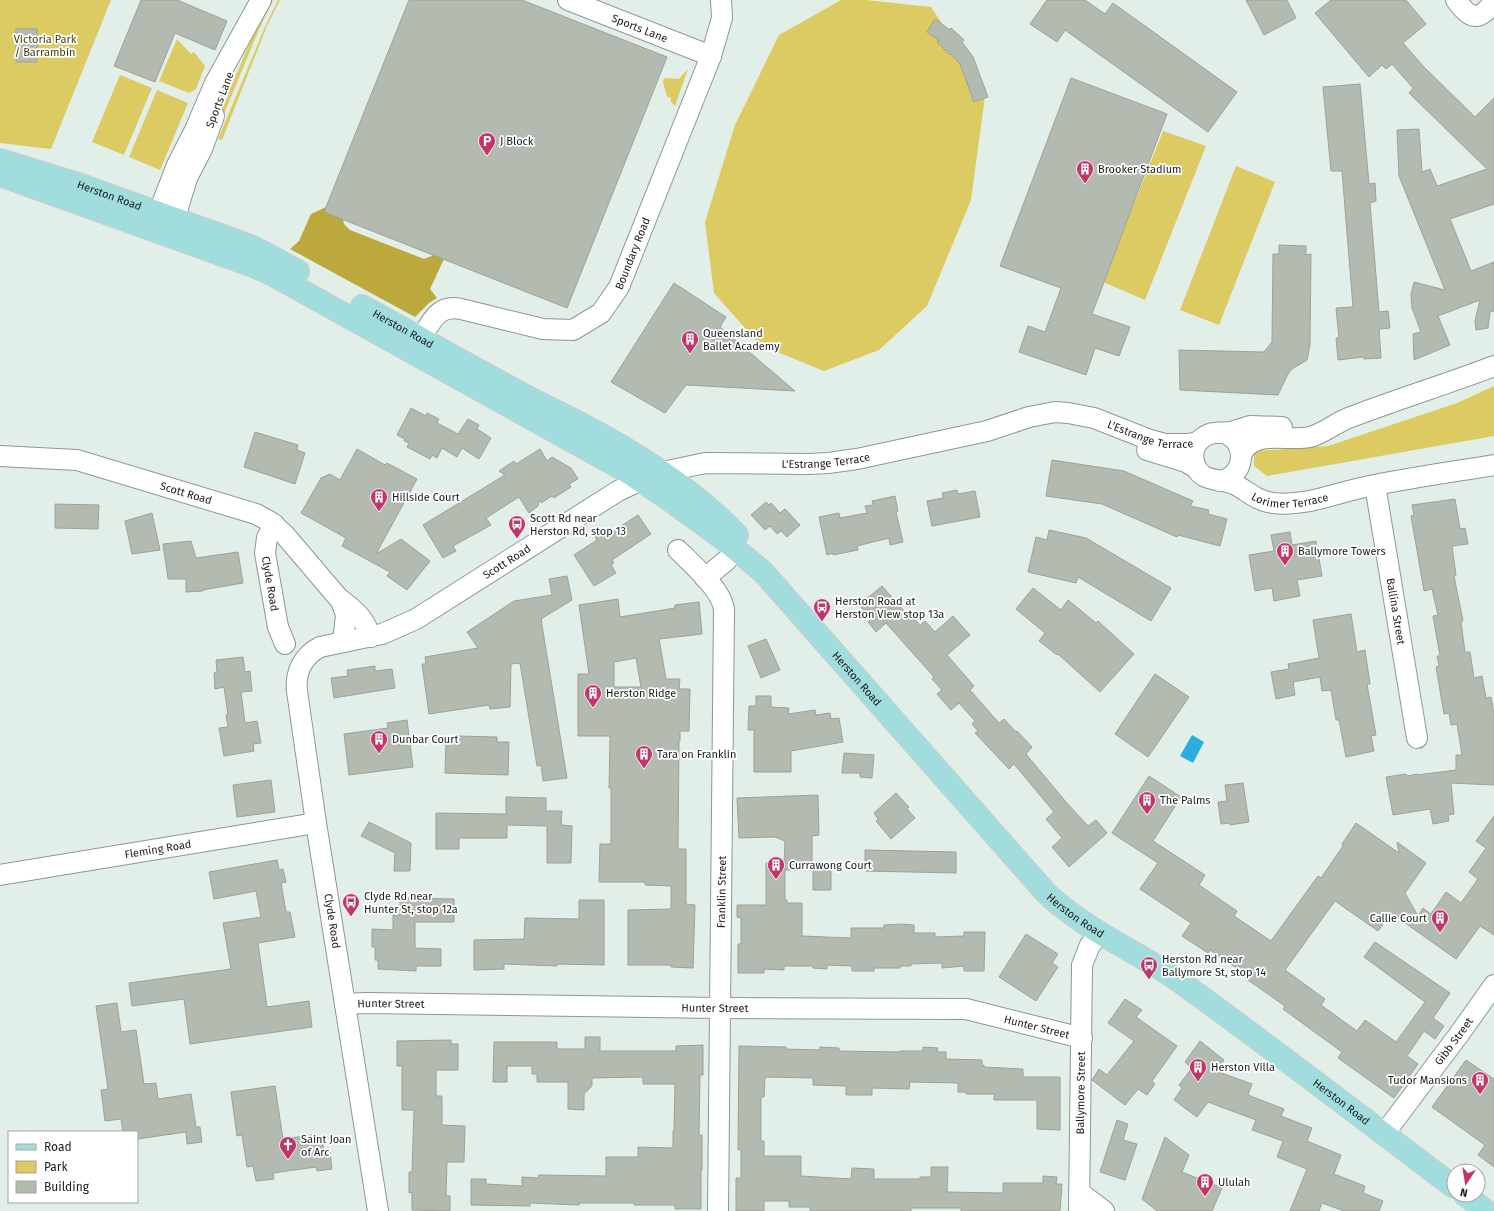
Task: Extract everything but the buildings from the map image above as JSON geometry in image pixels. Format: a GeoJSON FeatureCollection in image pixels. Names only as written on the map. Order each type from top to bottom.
{"type":"FeatureCollection","features":[{"type":"Feature","properties":{"kind":"main road","name":"Herston Road"},"geometry":{"type":"LineString","coordinates":[[0,160],[81,185],[268,272],[641,480],[722,538],[763,572],[1047,894],[1058,904],[1076,918],[1184,984],[1446,1181]]}},
{"type":"Feature","properties":{"kind":"main road","name":"Herston Road"},"geometry":{"type":"LineString","coordinates":[[0,175],[164,224],[255,248],[422,338],[527,397],[585,426],[663,472],[699,500],[732,530],[751,550],[763,572]]}},
{"type":"Feature","properties":{"kind":"main road"},"geometry":{"type":"LineString","coordinates":[[422,338],[441,358],[480,381],[496,398]]}},
{"type":"Feature","properties":{"kind":"main road"},"geometry":{"type":"LineString","coordinates":[[641,480],[663,472]]}},
{"type":"Feature","properties":{"kind":"main road"},"geometry":{"type":"LineString","coordinates":[[1476,1203],[1486,1211]]}},
{"type":"Feature","properties":{"kind":"street","name":"Sports Lane"},"geometry":{"type":"LineString","coordinates":[[164,224],[177,165],[195,130],[227,59],[261,0]]}},
{"type":"Feature","properties":{"kind":"street","name":"Sports Lane"},"geometry":{"type":"LineString","coordinates":[[568,0],[711,56]]}},
{"type":"Feature","properties":{"kind":"street","name":"Boundary Road"},"geometry":{"type":"LineString","coordinates":[[422,338],[438,314],[449,308],[461,309],[542,329],[573,330],[601,313],[619,287],[711,56],[722,18],[721,0]]}},
{"type":"Feature","properties":{"kind":"street"},"geometry":{"type":"LineString","coordinates":[[1456,0],[1469,14],[1478,16],[1488,8]]}},
{"type":"Feature","properties":{"kind":"street","name":"Sports Lane"},"geometry":{"type":"LineString","coordinates":[[164,224],[204,142],[250,21]]}},
{"type":"Feature","properties":{"kind":"street","name":"Sports Lane"},"geometry":{"type":"LineString","coordinates":[[187,178],[195,130]]}},
{"type":"Feature","properties":{"kind":"street","name":"L'Estrange Terrace"},"geometry":{"type":"LineString","coordinates":[[1031,422],[1061,423],[1090,428],[1152,452],[1186,462],[1196,468],[1206,478],[1220,480],[1227,479],[1236,472],[1246,446],[1260,439],[1305,438],[1316,435],[1349,417],[1494,366]]}},
{"type":"Feature","properties":{"kind":"street","name":"L'Estrange Terrace"},"geometry":{"type":"LineString","coordinates":[[663,472],[705,463],[782,465],[828,463],[857,459],[1031,422],[1055,412],[1068,413],[1100,420],[1161,443],[1182,444],[1198,442]]}},
{"type":"Feature","properties":{"kind":"street","name":"L'Estrange Terrace"},"geometry":{"type":"LineString","coordinates":[[1196,468],[1193,459],[1198,442],[1210,434],[1232,432],[1250,426],[1302,427],[1349,417]]}},
{"type":"Feature","properties":{"kind":"street"},"geometry":{"type":"LineString","coordinates":[[1219,433],[1226,434],[1234,439],[1239,447],[1241,456]]}},
{"type":"Feature","properties":{"kind":"street","name":"Scott Road"},"geometry":{"type":"LineString","coordinates":[[0,456],[77,460],[256,514],[274,524],[343,604],[346,615],[335,644]]}},
{"type":"Feature","properties":{"kind":"street","name":"Lorimer Terrace"},"geometry":{"type":"LineString","coordinates":[[1241,456],[1248,475],[1259,485],[1269,490],[1287,490],[1321,486],[1370,486]]}},
{"type":"Feature","properties":{"kind":"street","name":"Lorimer Terrace"},"geometry":{"type":"LineString","coordinates":[[1220,480],[1235,484],[1257,500],[1274,503],[1291,503],[1317,500],[1370,486],[1494,465]]}},
{"type":"Feature","properties":{"kind":"street","name":"Scott Road"},"geometry":{"type":"LineString","coordinates":[[335,644],[371,637],[396,629],[416,620],[618,491],[641,480]]}},
{"type":"Feature","properties":{"kind":"street","name":"Ballina Street"},"geometry":{"type":"LineString","coordinates":[[1370,486],[1418,738]]}},
{"type":"Feature","properties":{"kind":"street","name":"Clyde Road"},"geometry":{"type":"LineString","coordinates":[[274,524],[267,538],[265,552],[278,627],[285,644]]}},
{"type":"Feature","properties":{"kind":"street","name":"Franklin Street"},"geometry":{"type":"LineString","coordinates":[[678,550],[705,578],[720,598],[724,609],[718,1211]]}},
{"type":"Feature","properties":{"kind":"street"},"geometry":{"type":"LineString","coordinates":[[705,578],[727,560]]}},
{"type":"Feature","properties":{"kind":"street","name":"Scott Road"},"geometry":{"type":"LineString","coordinates":[[338,598],[358,613],[366,624],[371,637]]}},
{"type":"Feature","properties":{"kind":"street","name":"Clyde Road"},"geometry":{"type":"LineString","coordinates":[[335,644],[316,649],[306,657],[298,671],[296,682],[316,823],[378,1211]]}},
{"type":"Feature","properties":{"kind":"street","name":"Fleming Road"},"geometry":{"type":"LineString","coordinates":[[0,875],[316,823]]}},
{"type":"Feature","properties":{"kind":"street","name":"Ballymore Street"},"geometry":{"type":"LineString","coordinates":[[1079,1202],[1082,965],[1090,945],[1101,933]]}},
{"type":"Feature","properties":{"kind":"street","name":"Gibb Street"},"geometry":{"type":"LineString","coordinates":[[1384,1134],[1494,985]]}},
{"type":"Feature","properties":{"kind":"street","name":"Hunter Street"},"geometry":{"type":"LineString","coordinates":[[345,1004],[966,1009],[1082,1038]]}},
{"type":"Feature","properties":{"kind":"street"},"geometry":{"type":"LineString","coordinates":[[1079,1202],[1104,1211]]}},
{"type":"Feature","properties":{"kind":"green space","name":"Victoria Park / Barrambin"},"geometry":{"type":"Polygon","coordinates":[[[0,0],[111,0],[51,149],[0,143],[0,0]]]}},
{"type":"Feature","properties":{"kind":"green space"},"geometry":{"type":"Polygon","coordinates":[[[270,0],[273,0],[260,27],[214,138],[212,134],[230,89],[270,0]]]}},
{"type":"Feature","properties":{"kind":"green space"},"geometry":{"type":"Polygon","coordinates":[[[278,0],[280,0],[267,26],[222,140],[218,139],[264,29],[278,0]]]}},
{"type":"Feature","properties":{"kind":"green space"},"geometry":{"type":"Polygon","coordinates":[[[841,0],[866,0],[931,7],[986,89],[971,200],[927,306],[879,350],[824,371],[760,345],[714,293],[705,222],[735,125],[779,35],[841,0]]]}},
{"type":"Feature","properties":{"kind":"green space"},"geometry":{"type":"Polygon","coordinates":[[[177,39],[191,54],[194,52],[205,66],[196,89],[189,93],[159,81],[177,39]]]}},
{"type":"Feature","properties":{"kind":"green space"},"geometry":{"type":"Polygon","coordinates":[[[688,69],[675,106],[671,102],[670,97],[667,97],[663,82],[664,78],[679,79],[688,69]]]}},
{"type":"Feature","properties":{"kind":"green space"},"geometry":{"type":"Polygon","coordinates":[[[120,75],[152,88],[124,155],[92,142],[120,75]]]}},
{"type":"Feature","properties":{"kind":"green space"},"geometry":{"type":"Polygon","coordinates":[[[157,90],[188,103],[160,170],[129,157],[157,90]]]}},
{"type":"Feature","properties":{"kind":"green space"},"geometry":{"type":"Polygon","coordinates":[[[1163,131],[1206,146],[1145,300],[1103,282],[1163,131]]]}},
{"type":"Feature","properties":{"kind":"green space"},"geometry":{"type":"Polygon","coordinates":[[[1236,166],[1275,182],[1219,325],[1180,310],[1236,166]]]}},
{"type":"Feature","properties":{"kind":"green space"},"geometry":{"type":"Polygon","coordinates":[[[1494,386],[1494,436],[1267,476],[1254,466],[1254,451],[1328,446],[1457,403],[1494,386]]]}},
{"type":"Feature","properties":{"kind":"shaded area"},"geometry":{"type":"Polygon","coordinates":[[[326,207],[343,219],[344,224],[350,230],[424,259],[434,255],[444,259],[430,289],[437,298],[429,303],[415,317],[290,249],[299,241],[311,214],[326,207]]]}},
{"type":"Feature","properties":{"kind":"water"},"geometry":{"type":"Polygon","coordinates":[[[1192,735],[1204,742],[1193,763],[1180,756],[1192,735]]]}},
{"type":"Feature","properties":{"kind":"place","name":"J Block"},"geometry":{"type":"Point","coordinates":[487,156]}},
{"type":"Feature","properties":{"kind":"place","name":"Brooker Stadium"},"geometry":{"type":"Point","coordinates":[1085,184]}},
{"type":"Feature","properties":{"kind":"place","name":"Queensland Ballet Academy"},"geometry":{"type":"Point","coordinates":[690,354]}},
{"type":"Feature","properties":{"kind":"place","name":"Hillside Court"},"geometry":{"type":"Point","coordinates":[379,512]}},
{"type":"Feature","properties":{"kind":"place","name":"Scott Rd near Herston Rd, stop 13"},"geometry":{"type":"Point","coordinates":[517,539]}},
{"type":"Feature","properties":{"kind":"place","name":"Ballymore Towers"},"geometry":{"type":"Point","coordinates":[1285,566]}},
{"type":"Feature","properties":{"kind":"place","name":"Herston Road at Herston View stop 13a"},"geometry":{"type":"Point","coordinates":[822,622]}},
{"type":"Feature","properties":{"kind":"place","name":"Herston Ridge"},"geometry":{"type":"Point","coordinates":[593,708]}},
{"type":"Feature","properties":{"kind":"place","name":"Dunbar Court"},"geometry":{"type":"Point","coordinates":[379,754]}},
{"type":"Feature","properties":{"kind":"place","name":"Tara on Franklin"},"geometry":{"type":"Point","coordinates":[644,769]}},
{"type":"Feature","properties":{"kind":"place","name":"The Palms"},"geometry":{"type":"Point","coordinates":[1147,815]}},
{"type":"Feature","properties":{"kind":"place","name":"Currawong Court"},"geometry":{"type":"Point","coordinates":[776,880]}},
{"type":"Feature","properties":{"kind":"place","name":"Clyde Rd near Hunter St, stop 12a"},"geometry":{"type":"Point","coordinates":[351,917]}},
{"type":"Feature","properties":{"kind":"place","name":"Callie Court"},"geometry":{"type":"Point","coordinates":[1440,933]}},
{"type":"Feature","properties":{"kind":"place","name":"Herston Rd near Ballymore St, stop 14"},"geometry":{"type":"Point","coordinates":[1149,980]}},
{"type":"Feature","properties":{"kind":"place","name":"Herston Villa"},"geometry":{"type":"Point","coordinates":[1198,1082]}},
{"type":"Feature","properties":{"kind":"place","name":"Tudor Mansions"},"geometry":{"type":"Point","coordinates":[1480,1095]}},
{"type":"Feature","properties":{"kind":"place","name":"Saint Joan of Arc"},"geometry":{"type":"Point","coordinates":[288,1160]}},
{"type":"Feature","properties":{"kind":"place","name":"Ululah"},"geometry":{"type":"Point","coordinates":[1205,1197]}}]}
